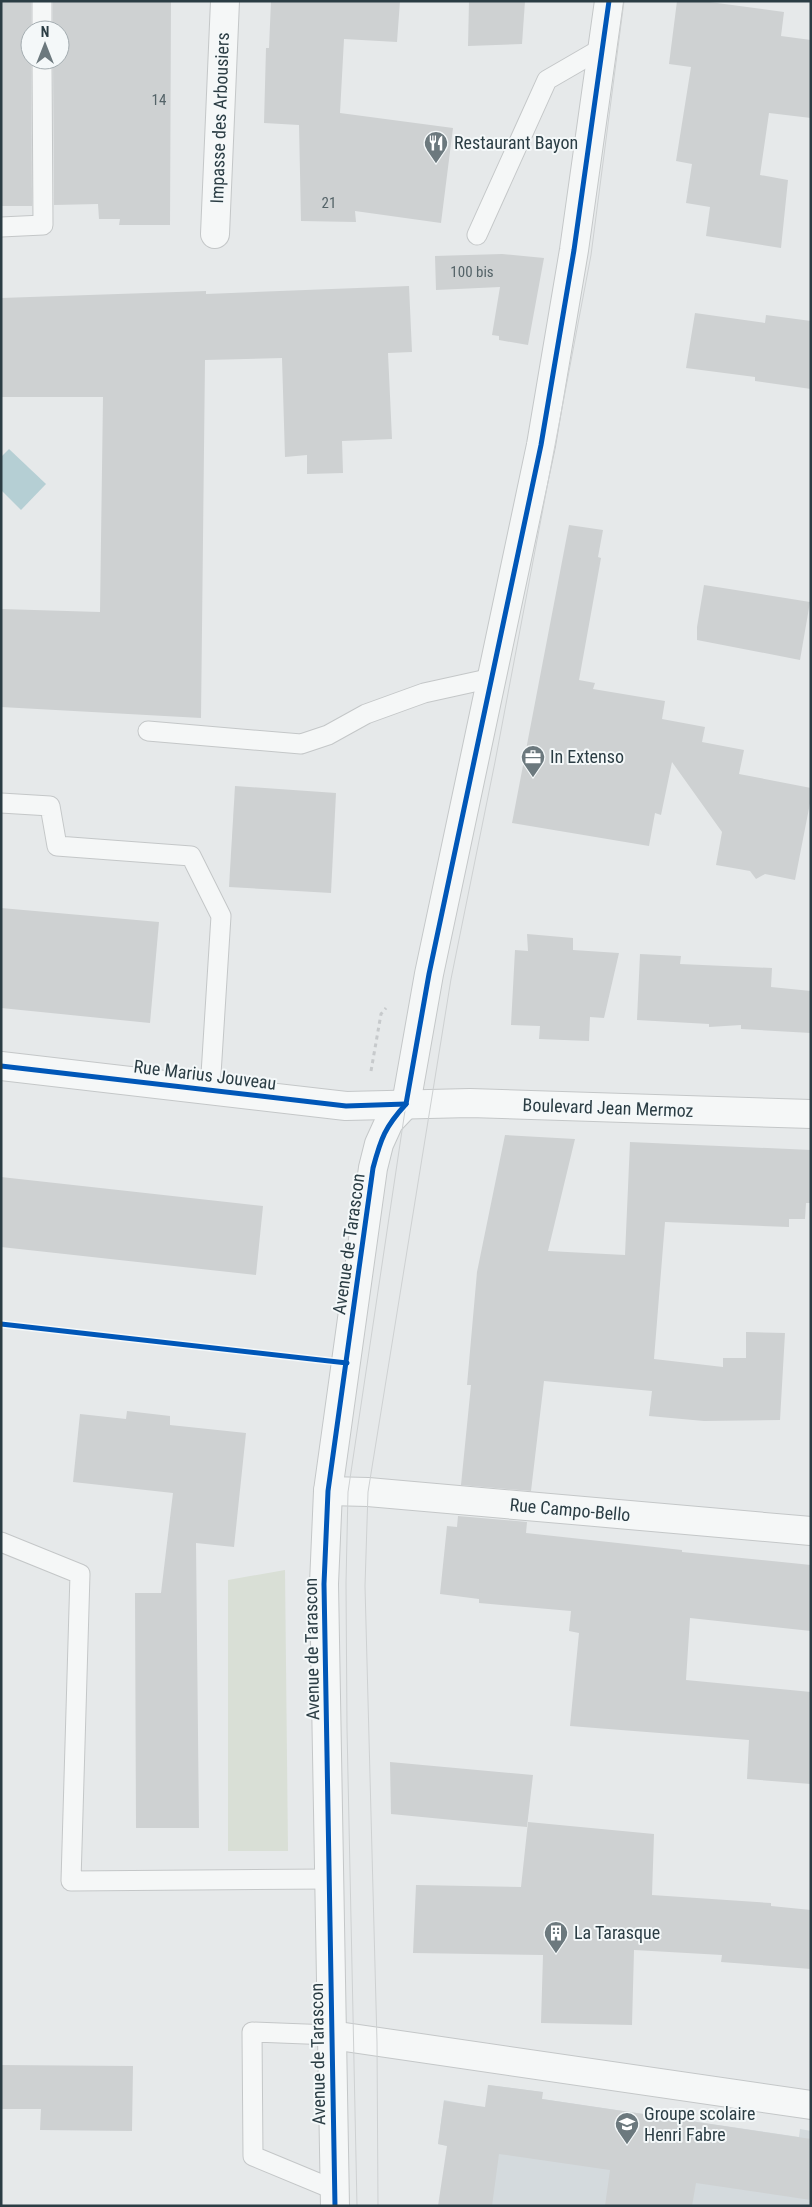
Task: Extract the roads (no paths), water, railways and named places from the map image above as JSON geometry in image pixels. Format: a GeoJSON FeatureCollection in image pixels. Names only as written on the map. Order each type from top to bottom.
{"type":"FeatureCollection","features":[{"type":"Feature","properties":{"kind":"street","name":"Impasse des Arbousiers"},"geometry":{"type":"LineString","coordinates":[[215,234],[225,1]]}},
{"type":"Feature","properties":{"kind":"street"},"geometry":{"type":"LineString","coordinates":[[406,1104],[429,974],[541,445],[574,250],[609,1]]}},
{"type":"Feature","properties":{"kind":"street","name":"Rue Marius Jouveau"},"geometry":{"type":"LineString","coordinates":[[1,1066],[346,1106],[406,1104]]}},
{"type":"Feature","properties":{"kind":"street","name":"Boulevard Jean Mermoz"},"geometry":{"type":"LineString","coordinates":[[406,1104],[470,1103],[811,1114]]}},
{"type":"Feature","properties":{"kind":"street","name":"Avenue de Tarascon"},"geometry":{"type":"LineString","coordinates":[[335,2198],[324,1584],[328,1491],[372,1168],[379,1144],[389,1122],[406,1104]]}},
{"type":"Feature","properties":{"kind":"street","name":"Rue Campo-Bello"},"geometry":{"type":"LineString","coordinates":[[328,1491],[368,1492],[811,1531]]}},
{"type":"Feature","properties":{"kind":"street"},"geometry":{"type":"LineString","coordinates":[[331,2035],[811,2105]]}},
{"type":"Feature","properties":{"kind":"lane"},"geometry":{"type":"LineString","coordinates":[[42,1],[42,20]]}},
{"type":"Feature","properties":{"kind":"lane"},"geometry":{"type":"LineString","coordinates":[[477,235],[547,80],[604,47]]}},
{"type":"Feature","properties":{"kind":"lane"},"geometry":{"type":"LineString","coordinates":[[1,227],[43,225],[42,70]]}},
{"type":"Feature","properties":{"kind":"lane"},"geometry":{"type":"LineString","coordinates":[[148,732],[301,744],[328,735],[366,714],[424,693],[492,678]]}},
{"type":"Feature","properties":{"kind":"lane"},"geometry":{"type":"LineString","coordinates":[[1,803],[50,806],[57,846],[191,856],[220,916],[210,1090]]}},
{"type":"Feature","properties":{"kind":"lane"},"geometry":{"type":"LineString","coordinates":[[1,1542],[80,1574],[71,1881],[329,1879]]}},
{"type":"Feature","properties":{"kind":"lane"},"geometry":{"type":"LineString","coordinates":[[331,2035],[252,2032],[253,2156],[335,2198]]}},
{"type":"Feature","properties":{"kind":"water"},"geometry":{"type":"Polygon","coordinates":[[[9,449],[46,484],[21,510],[1,490],[1,457],[9,449]]]}},
{"type":"Feature","properties":{"kind":"tram line"},"geometry":{"type":"LineString","coordinates":[[378,2206],[377,2042],[365,1586],[368,1492],[451,979],[495,762],[591,255],[624,1]]}},
{"type":"Feature","properties":{"kind":"tram line"},"geometry":{"type":"LineString","coordinates":[[357,2206],[347,1728],[346,1583],[348,1492],[406,1104]]}},
{"type":"Feature","properties":{"kind":"place","name":"Restaurant Bayon"},"geometry":{"type":"Point","coordinates":[436,164]}},
{"type":"Feature","properties":{"kind":"place","name":"In Extenso"},"geometry":{"type":"Point","coordinates":[533,778]}},
{"type":"Feature","properties":{"kind":"place","name":"La Tarasque"},"geometry":{"type":"Point","coordinates":[556,1954]}},
{"type":"Feature","properties":{"kind":"place","name":"Groupe scolaire Henri Fabre"},"geometry":{"type":"Point","coordinates":[627,2145]}}]}
